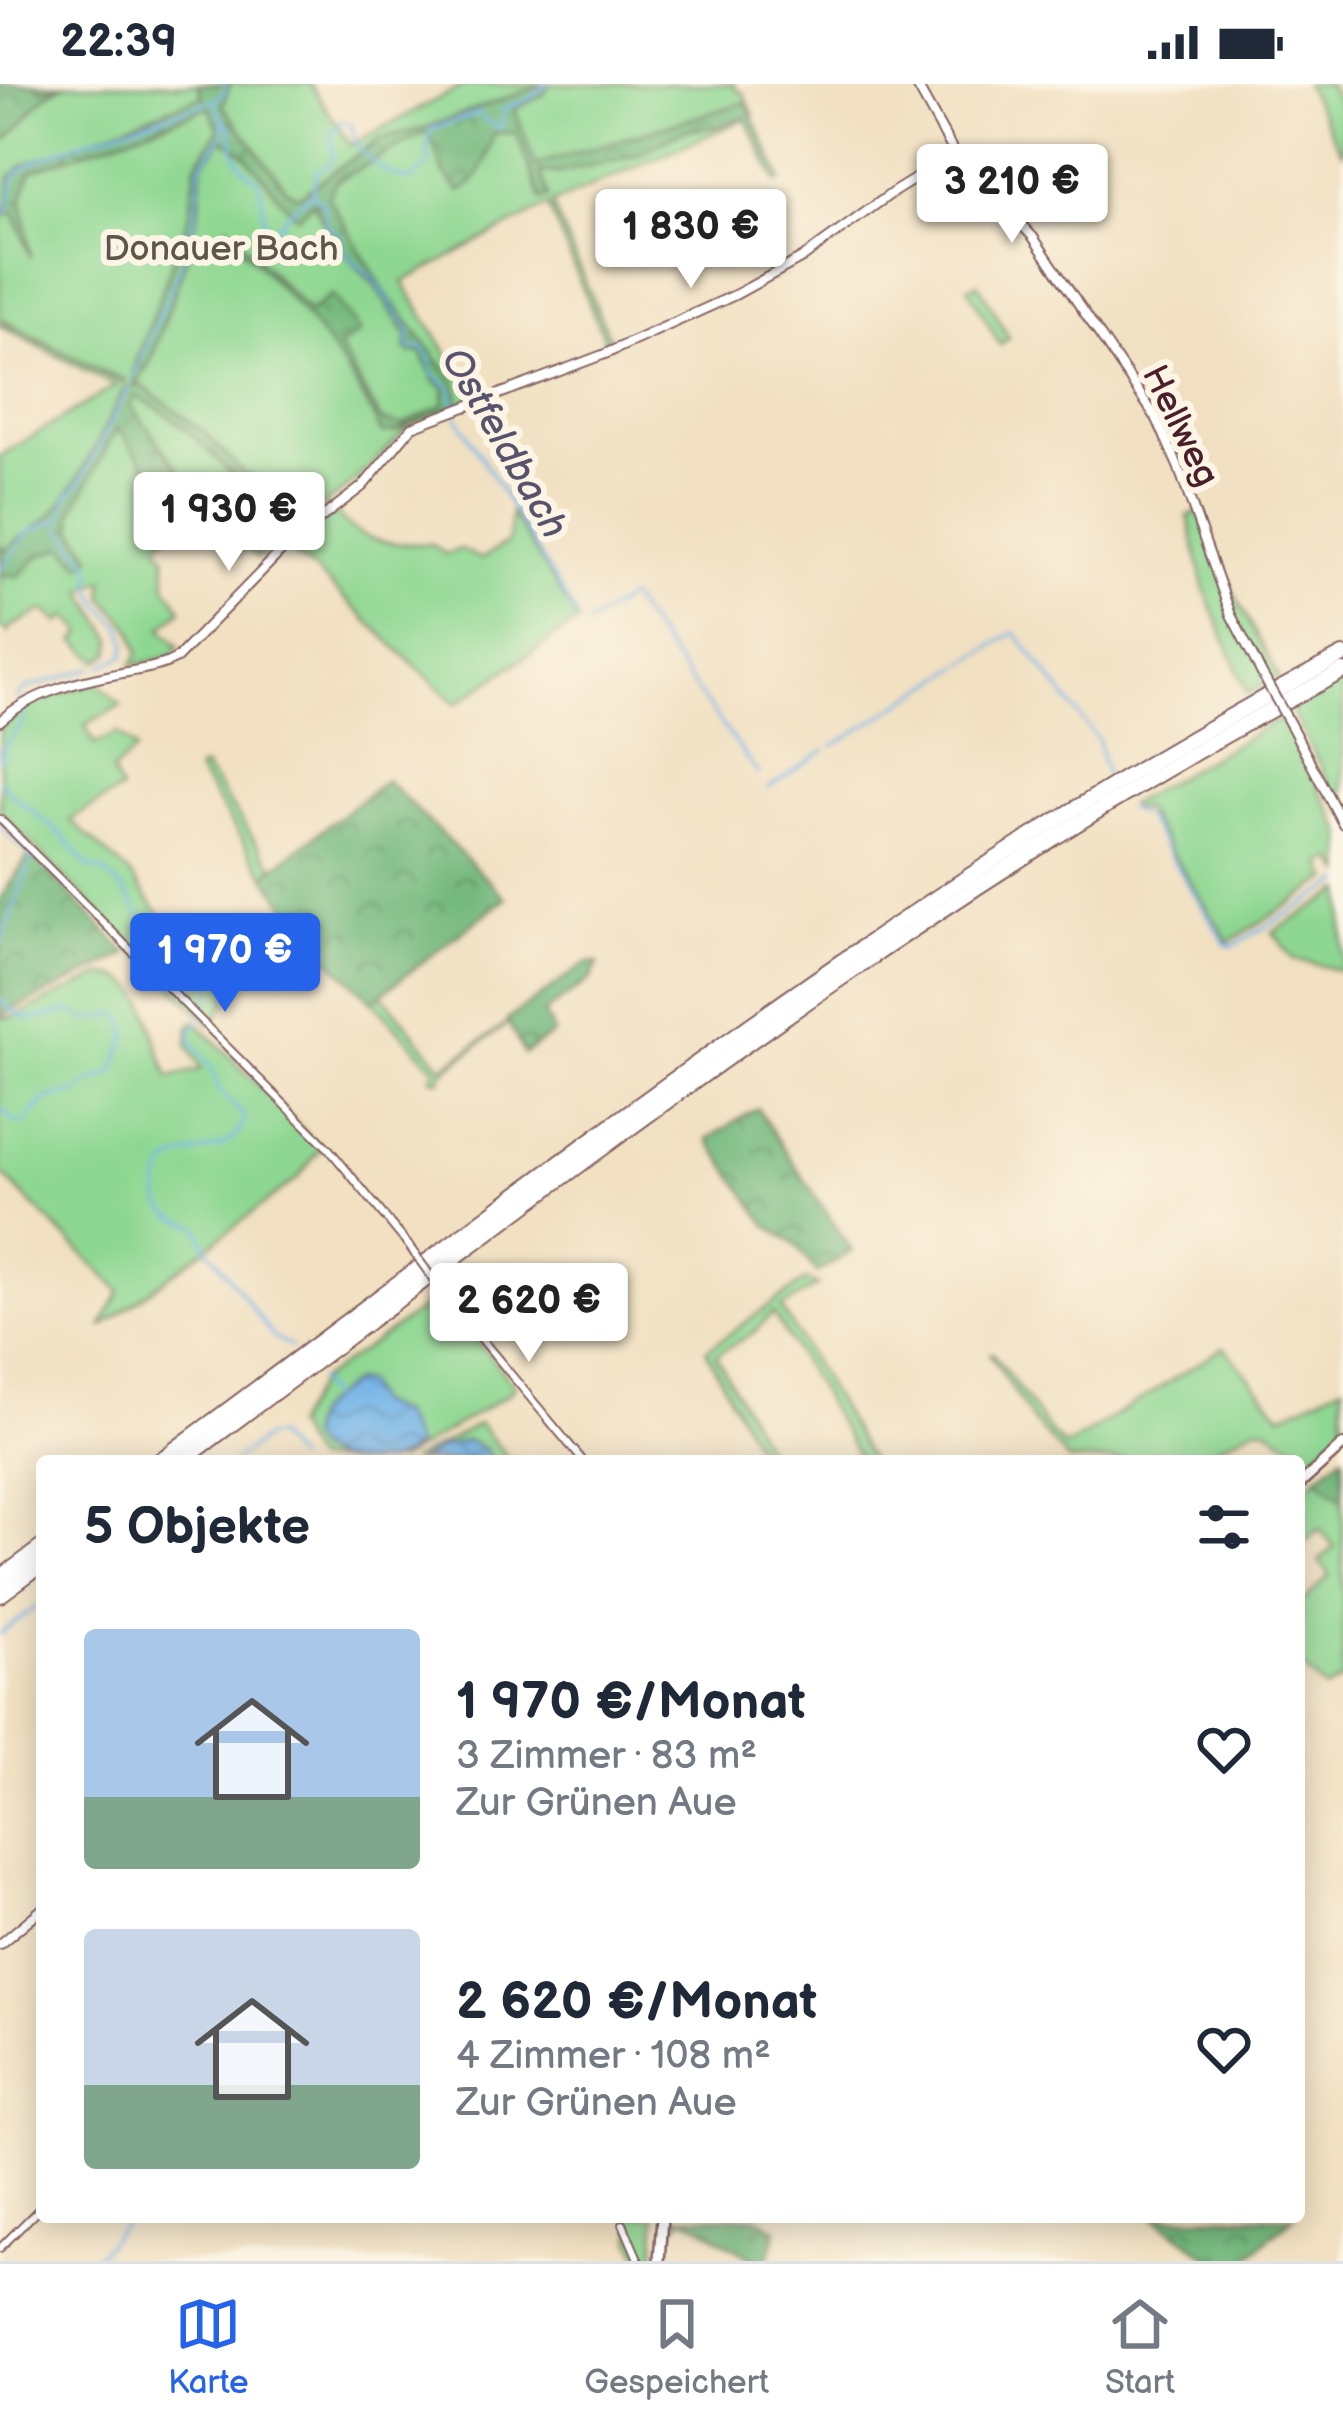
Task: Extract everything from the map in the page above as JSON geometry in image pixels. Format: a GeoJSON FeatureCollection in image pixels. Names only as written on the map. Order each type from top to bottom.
{"type":"FeatureCollection","features":[{"type":"Feature","properties":{"kind":"highway"},"geometry":{"type":"LineString","coordinates":[[167,1455],[710,1054],[901,919],[1092,796],[1343,655]]}},
{"type":"Feature","properties":{"kind":"highway"},"geometry":{"type":"LineString","coordinates":[[190,1455],[908,930],[1115,798],[1343,670]]}},
{"type":"Feature","properties":{"kind":"highway"},"geometry":{"type":"LineString","coordinates":[[0,1578],[36,1551]]}},
{"type":"Feature","properties":{"kind":"highway"},"geometry":{"type":"LineString","coordinates":[[0,1595],[36,1568]]}},
{"type":"Feature","properties":{"kind":"main road"},"geometry":{"type":"LineString","coordinates":[[1305,1480],[1343,1445]]}},
{"type":"Feature","properties":{"kind":"main road"},"geometry":{"type":"LineString","coordinates":[[659,2261],[662,2223]]}},
{"type":"Feature","properties":{"kind":"street","name":"Hellweg"},"geometry":{"type":"LineString","coordinates":[[916,84],[955,154],[1033,237],[1156,419],[1178,466],[1231,615],[1343,824]]}},
{"type":"Feature","properties":{"kind":"street"},"geometry":{"type":"LineString","coordinates":[[0,721],[42,695],[102,677],[156,668],[176,658],[292,540],[363,486],[407,431],[623,346],[771,277],[955,154]]}},
{"type":"Feature","properties":{"kind":"street"},"geometry":{"type":"LineString","coordinates":[[0,819],[328,1149],[578,1455]]}},
{"type":"Feature","properties":{"kind":"street"},"geometry":{"type":"LineString","coordinates":[[0,1943],[36,1914]]}},
{"type":"Feature","properties":{"kind":"street"},"geometry":{"type":"LineString","coordinates":[[0,2248],[36,2212]]}},
{"type":"Feature","properties":{"kind":"street"},"geometry":{"type":"LineString","coordinates":[[626,2223],[639,2261]]}},
{"type":"Feature","properties":{"kind":"green space","name":"Donauer Bach"},"geometry":{"type":"Polygon","coordinates":[[[0,84],[310,84],[351,145],[466,84],[734,84],[754,115],[552,204],[612,345],[607,346],[548,206],[403,282],[475,398],[416,420],[351,485],[303,522],[252,475],[238,485],[239,493],[247,487],[257,495],[257,504],[262,500],[291,529],[265,559],[226,494],[216,510],[210,506],[198,511],[184,503],[162,516],[168,536],[159,550],[165,554],[166,586],[182,609],[162,628],[179,646],[170,657],[132,665],[139,653],[133,631],[103,596],[104,580],[83,591],[113,640],[110,653],[99,661],[75,641],[83,632],[67,616],[60,623],[45,610],[9,628],[9,633],[0,628],[0,456],[115,386],[0,322],[121,383],[126,380],[0,318],[0,84]]]}},
{"type":"Feature","properties":{"kind":"green space"},"geometry":{"type":"Polygon","coordinates":[[[0,84],[39,84],[41,89],[66,84],[44,97],[0,143],[0,84]]]}},
{"type":"Feature","properties":{"kind":"green space"},"geometry":{"type":"Polygon","coordinates":[[[198,84],[230,84],[223,106],[289,192],[299,196],[380,139],[425,128],[544,84],[550,84],[542,96],[515,109],[535,165],[746,102],[782,180],[777,183],[745,117],[714,128],[685,130],[637,155],[559,173],[540,171],[549,197],[541,199],[516,133],[494,133],[479,174],[460,192],[444,174],[425,133],[335,182],[328,197],[385,292],[455,382],[460,404],[395,432],[381,433],[332,350],[223,230],[227,226],[309,312],[332,295],[360,332],[339,347],[381,420],[402,425],[443,405],[445,388],[434,381],[421,352],[410,353],[405,348],[408,336],[374,285],[339,247],[337,233],[327,229],[314,202],[299,216],[293,214],[245,155],[223,139],[202,165],[200,206],[187,257],[151,360],[138,383],[203,431],[298,529],[282,543],[279,539],[290,528],[263,500],[256,505],[257,495],[247,487],[238,494],[239,481],[190,433],[134,397],[131,406],[192,487],[173,500],[117,428],[72,513],[75,530],[92,557],[82,566],[63,547],[39,556],[19,576],[3,574],[0,578],[0,545],[5,551],[60,505],[125,387],[136,386],[133,371],[190,213],[196,164],[219,130],[209,107],[31,171],[22,200],[31,258],[14,212],[0,217],[8,206],[11,177],[23,165],[202,96],[198,84]]]}},
{"type":"Feature","properties":{"kind":"green space"},"geometry":{"type":"Polygon","coordinates":[[[1305,84],[1328,84],[1343,110],[1343,154],[1305,84]]]}},
{"type":"Feature","properties":{"kind":"green space"},"geometry":{"type":"Polygon","coordinates":[[[978,283],[1009,338],[1000,345],[968,288],[978,283]]]}},
{"type":"Feature","properties":{"kind":"green space"},"geometry":{"type":"Polygon","coordinates":[[[226,494],[231,495],[255,541],[258,558],[246,550],[233,558],[229,551],[247,541],[216,510],[226,494]]]}},
{"type":"Feature","properties":{"kind":"green space"},"geometry":{"type":"Polygon","coordinates":[[[1200,511],[1233,591],[1279,677],[1248,694],[1205,591],[1188,516],[1200,511]]]}},
{"type":"Feature","properties":{"kind":"green space"},"geometry":{"type":"Polygon","coordinates":[[[336,512],[367,537],[432,544],[445,554],[461,549],[481,559],[508,542],[511,513],[578,621],[456,704],[290,552],[336,512]]]}},
{"type":"Feature","properties":{"kind":"green space"},"geometry":{"type":"Polygon","coordinates":[[[97,682],[121,705],[85,725],[95,744],[118,733],[136,750],[112,772],[121,790],[70,820],[129,873],[179,939],[221,974],[228,1000],[211,1025],[0,812],[0,728],[34,702],[97,682]]]}},
{"type":"Feature","properties":{"kind":"green space"},"geometry":{"type":"Polygon","coordinates":[[[1343,682],[1343,810],[1290,709],[1343,682]]]}},
{"type":"Feature","properties":{"kind":"green space"},"geometry":{"type":"Polygon","coordinates":[[[1281,718],[1343,833],[1343,872],[1333,859],[1323,865],[1329,879],[1229,942],[1142,807],[1133,810],[1129,804],[1281,718]]]}},
{"type":"Feature","properties":{"kind":"green space"},"geometry":{"type":"Polygon","coordinates":[[[204,767],[274,868],[265,875],[197,770],[204,767]]]}},
{"type":"Feature","properties":{"kind":"green space"},"geometry":{"type":"Polygon","coordinates":[[[386,780],[506,898],[372,1001],[309,940],[265,875],[386,780]]]}},
{"type":"Feature","properties":{"kind":"green space"},"geometry":{"type":"Polygon","coordinates":[[[27,858],[36,859],[128,954],[0,1016],[0,899],[27,858]]]}},
{"type":"Feature","properties":{"kind":"green space"},"geometry":{"type":"Polygon","coordinates":[[[1343,890],[1343,971],[1293,959],[1273,932],[1343,890]]]}},
{"type":"Feature","properties":{"kind":"green space"},"geometry":{"type":"Polygon","coordinates":[[[588,962],[598,963],[590,980],[544,1013],[554,1033],[524,1054],[507,1020],[588,962]]]}},
{"type":"Feature","properties":{"kind":"green space"},"geometry":{"type":"Polygon","coordinates":[[[102,975],[120,978],[142,998],[170,1077],[202,1069],[188,1046],[189,1027],[195,1021],[321,1148],[297,1179],[101,1328],[120,1291],[0,1172],[0,1018],[13,1017],[102,975]]]}},
{"type":"Feature","properties":{"kind":"green space"},"geometry":{"type":"Polygon","coordinates":[[[382,994],[442,1067],[508,1023],[441,1073],[441,1080],[431,1079],[435,1069],[372,1001],[382,994]]]}},
{"type":"Feature","properties":{"kind":"green space"},"geometry":{"type":"Polygon","coordinates":[[[757,1108],[852,1251],[817,1273],[796,1245],[767,1225],[708,1139],[757,1108]]]}},
{"type":"Feature","properties":{"kind":"green space"},"geometry":{"type":"Polygon","coordinates":[[[806,1280],[818,1285],[781,1308],[867,1455],[857,1455],[773,1313],[754,1332],[716,1355],[770,1455],[760,1455],[706,1350],[806,1280]]]}},
{"type":"Feature","properties":{"kind":"green space"},"geometry":{"type":"Polygon","coordinates":[[[439,1297],[515,1386],[408,1455],[310,1455],[293,1426],[321,1379],[439,1297]]]}},
{"type":"Feature","properties":{"kind":"green space"},"geometry":{"type":"Polygon","coordinates":[[[1224,1347],[1281,1415],[1343,1385],[1343,1428],[1305,1465],[1305,1455],[1291,1455],[1294,1446],[1266,1427],[1256,1427],[1202,1455],[1064,1455],[1032,1420],[990,1354],[1066,1447],[1224,1347]]]}},
{"type":"Feature","properties":{"kind":"green space"},"geometry":{"type":"Polygon","coordinates":[[[479,1424],[506,1455],[422,1455],[479,1424]]]}},
{"type":"Feature","properties":{"kind":"green space"},"geometry":{"type":"Polygon","coordinates":[[[1343,1455],[1343,1500],[1317,1477],[1343,1455]]]}},
{"type":"Feature","properties":{"kind":"green space"},"geometry":{"type":"Polygon","coordinates":[[[1317,1477],[1343,1500],[1343,1679],[1326,1690],[1305,1669],[1305,1600],[1330,1575],[1319,1561],[1334,1547],[1320,1529],[1305,1541],[1305,1488],[1317,1477]]]}},
{"type":"Feature","properties":{"kind":"green space"},"geometry":{"type":"Polygon","coordinates":[[[632,2223],[656,2223],[655,2261],[643,2261],[633,2241],[632,2223]]]}},
{"type":"Feature","properties":{"kind":"green space"},"geometry":{"type":"Polygon","coordinates":[[[694,2223],[767,2223],[777,2229],[768,2261],[757,2261],[694,2223]]]}},
{"type":"Feature","properties":{"kind":"green space"},"geometry":{"type":"Polygon","coordinates":[[[1163,2223],[1286,2223],[1243,2261],[1214,2261],[1163,2223]]]}},
{"type":"Feature","properties":{"kind":"water"},"geometry":{"type":"Polygon","coordinates":[[[354,1381],[365,1383],[375,1403],[400,1414],[416,1446],[402,1455],[324,1455],[310,1441],[309,1428],[330,1399],[354,1381]]]}},
{"type":"Feature","properties":{"kind":"water"},"geometry":{"type":"Polygon","coordinates":[[[467,1440],[488,1455],[429,1455],[467,1440]]]}},
{"type":"Feature","properties":{"kind":"waterway"},"geometry":{"type":"LineString","coordinates":[[132,380],[183,260],[195,217],[200,166],[223,135],[214,100],[225,92],[225,84]]}},
{"type":"Feature","properties":{"kind":"waterway"},"geometry":{"type":"LineString","coordinates":[[221,118],[232,128],[238,159],[259,181],[266,224],[275,231],[312,193],[317,170],[330,164],[331,134],[342,121],[352,125],[358,145],[372,162],[412,180],[430,162],[431,129],[478,113],[502,128],[503,110],[531,98],[547,84]]}},
{"type":"Feature","properties":{"kind":"waterway"},"geometry":{"type":"LineString","coordinates":[[0,215],[9,209],[15,177],[29,165],[77,144],[211,101]]}},
{"type":"Feature","properties":{"kind":"waterway","name":"Ostfeldbach"},"geometry":{"type":"LineString","coordinates":[[313,194],[323,203],[327,226],[339,234],[348,255],[375,281],[410,332],[409,349],[422,348],[430,357],[432,374],[451,388],[454,405]]}},
{"type":"Feature","properties":{"kind":"waterway"},"geometry":{"type":"LineString","coordinates":[[0,571],[28,532],[61,519],[67,497],[81,481],[129,387]]}},
{"type":"Feature","properties":{"kind":"waterway","name":"Ostfeldbach"},"geometry":{"type":"LineString","coordinates":[[456,415],[578,619]]}},
{"type":"Feature","properties":{"kind":"waterway"},"geometry":{"type":"LineString","coordinates":[[60,526],[92,567],[91,587],[127,642],[124,656],[102,666]]}},
{"type":"Feature","properties":{"kind":"waterway"},"geometry":{"type":"LineString","coordinates":[[588,624],[629,598],[758,774]]}},
{"type":"Feature","properties":{"kind":"waterway"},"geometry":{"type":"LineString","coordinates":[[833,746],[1015,632],[1098,740],[1105,773]]}},
{"type":"Feature","properties":{"kind":"waterway"},"geometry":{"type":"LineString","coordinates":[[18,701],[26,689],[92,668]]}},
{"type":"Feature","properties":{"kind":"waterway"},"geometry":{"type":"LineString","coordinates":[[0,761],[24,720],[22,710]]}},
{"type":"Feature","properties":{"kind":"waterway"},"geometry":{"type":"LineString","coordinates":[[768,788],[825,750]]}},
{"type":"Feature","properties":{"kind":"waterway"},"geometry":{"type":"LineString","coordinates":[[0,780],[63,836],[88,867],[103,871],[124,890],[159,945],[210,983],[212,995],[202,1017]]}},
{"type":"Feature","properties":{"kind":"waterway"},"geometry":{"type":"LineString","coordinates":[[1127,808],[1145,817],[1226,944],[1233,946],[1343,881]]}},
{"type":"Feature","properties":{"kind":"waterway"},"geometry":{"type":"LineString","coordinates":[[0,826],[32,858],[0,944]]}},
{"type":"Feature","properties":{"kind":"waterway"},"geometry":{"type":"LineString","coordinates":[[0,1000],[33,1019],[69,1011],[87,1020],[117,1014],[128,1034],[113,1073],[76,1093],[47,1098],[25,1122],[15,1122],[0,1107]]}},
{"type":"Feature","properties":{"kind":"waterway"},"geometry":{"type":"LineString","coordinates":[[198,1022],[191,1041],[211,1067],[220,1091],[245,1117],[238,1133],[226,1143],[171,1163],[162,1174],[160,1200],[172,1216],[199,1227],[205,1244],[274,1338],[292,1347]]}},
{"type":"Feature","properties":{"kind":"waterway"},"geometry":{"type":"LineString","coordinates":[[317,1380],[330,1398]]}},
{"type":"Feature","properties":{"kind":"waterway"},"geometry":{"type":"LineString","coordinates":[[241,1455],[275,1436],[291,1455]]}},
{"type":"Feature","properties":{"kind":"waterway"},"geometry":{"type":"LineString","coordinates":[[0,1634],[36,1607]]}},
{"type":"Feature","properties":{"kind":"waterway"},"geometry":{"type":"LineString","coordinates":[[91,2261],[126,2223]]}}]}
